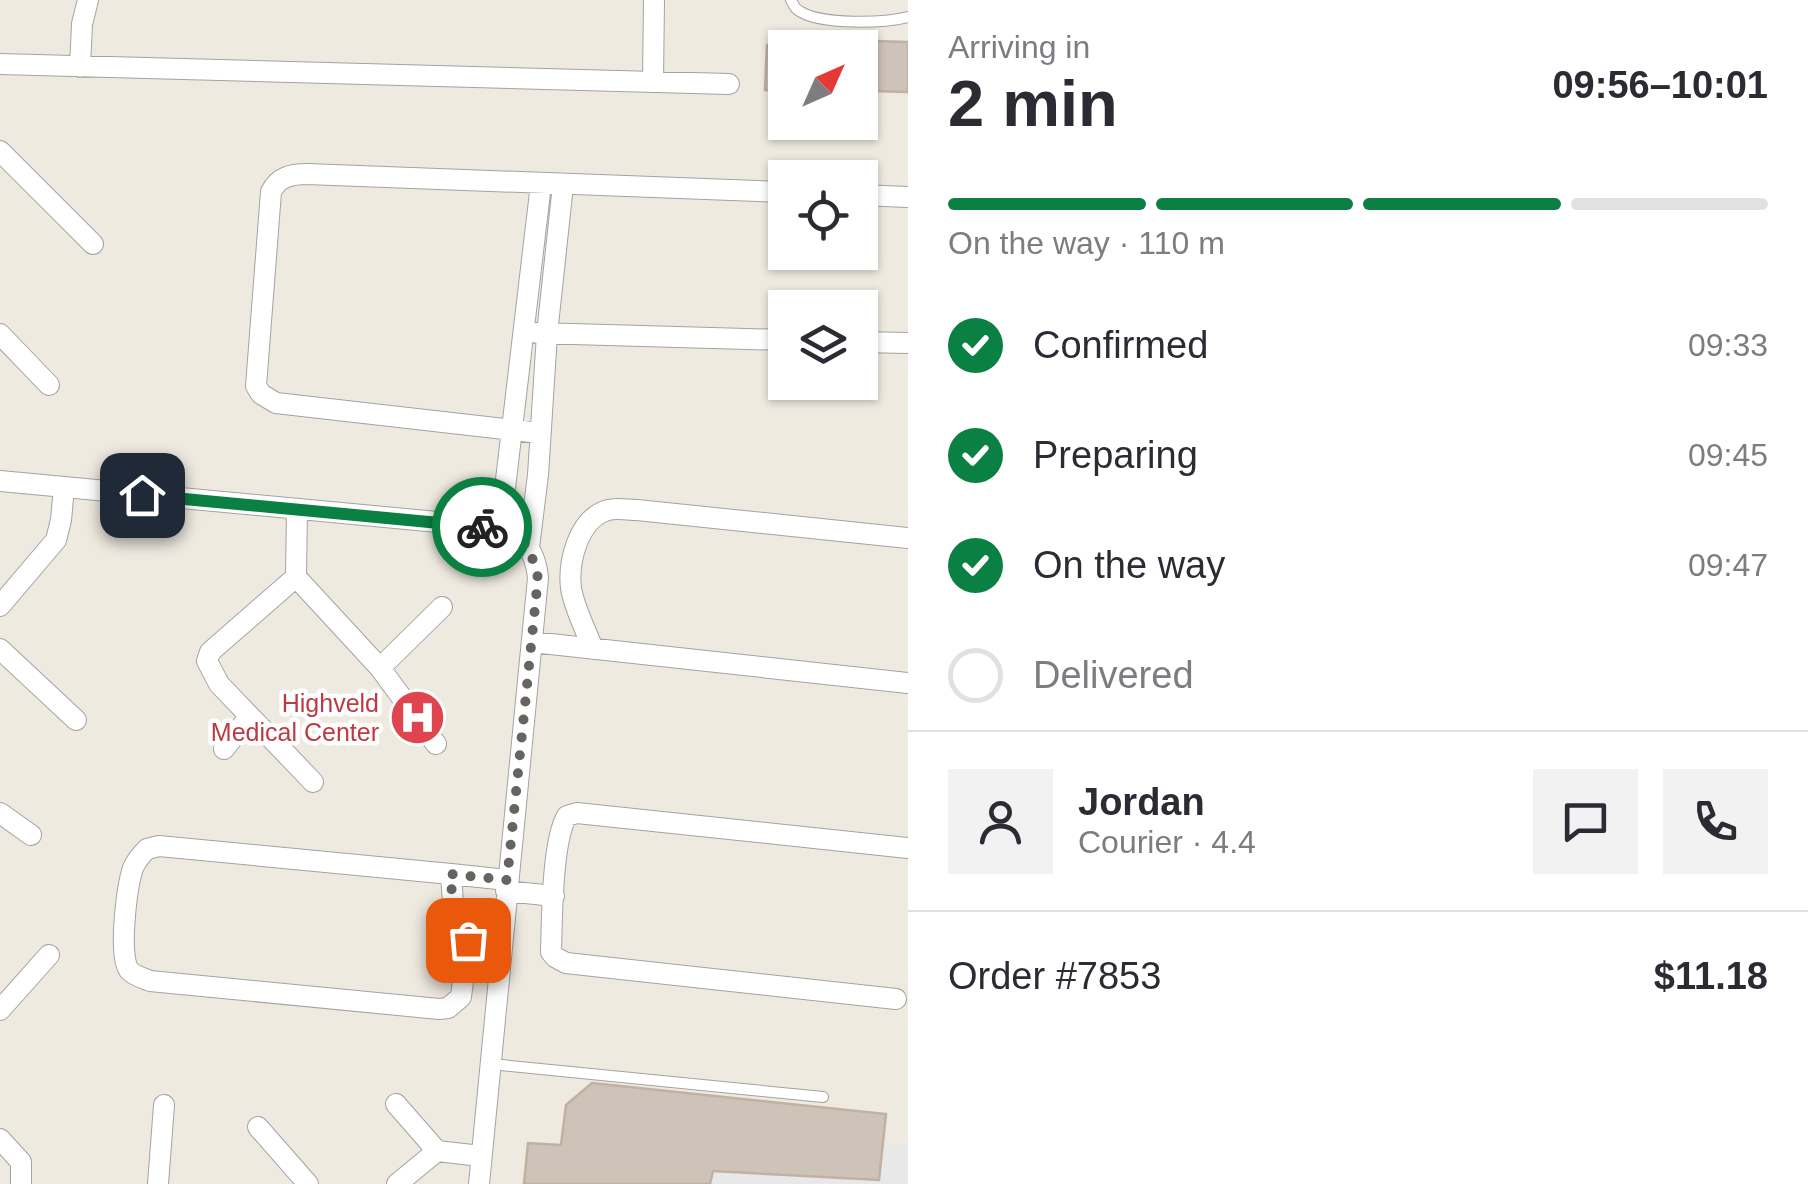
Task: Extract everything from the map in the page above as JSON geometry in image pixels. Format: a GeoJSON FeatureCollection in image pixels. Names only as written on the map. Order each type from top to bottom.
{"type":"FeatureCollection","features":[{"type":"Feature","properties":{"kind":"street"},"geometry":{"type":"LineString","coordinates":[[80,67],[82,24],[88,0]]}},
{"type":"Feature","properties":{"kind":"street"},"geometry":{"type":"LineString","coordinates":[[654,0],[654,81]]}},
{"type":"Feature","properties":{"kind":"street"},"geometry":{"type":"LineString","coordinates":[[0,64],[728,84]]}},
{"type":"Feature","properties":{"kind":"street"},"geometry":{"type":"LineString","coordinates":[[0,151],[93,244]]}},
{"type":"Feature","properties":{"kind":"street"},"geometry":{"type":"LineString","coordinates":[[540,434],[276,403],[261,394],[256,386],[275,184],[298,174],[768,191]]}},
{"type":"Feature","properties":{"kind":"street"},"geometry":{"type":"LineString","coordinates":[[500,530],[541,184]]}},
{"type":"Feature","properties":{"kind":"street"},"geometry":{"type":"LineString","coordinates":[[479,1184],[538,578],[529,547],[563,185]]}},
{"type":"Feature","properties":{"kind":"street"},"geometry":{"type":"LineString","coordinates":[[878,195],[908,196]]}},
{"type":"Feature","properties":{"kind":"street"},"geometry":{"type":"LineString","coordinates":[[523,331],[768,340]]}},
{"type":"Feature","properties":{"kind":"street"},"geometry":{"type":"LineString","coordinates":[[0,334],[49,385]]}},
{"type":"Feature","properties":{"kind":"street"},"geometry":{"type":"LineString","coordinates":[[878,342],[908,343]]}},
{"type":"Feature","properties":{"kind":"street"},"geometry":{"type":"LineString","coordinates":[[0,481],[500,530],[529,547]]}},
{"type":"Feature","properties":{"kind":"street"},"geometry":{"type":"LineString","coordinates":[[0,606],[56,540],[64,488]]}},
{"type":"Feature","properties":{"kind":"street"},"geometry":{"type":"LineString","coordinates":[[297,509],[296,577],[380,668],[436,744]]}},
{"type":"Feature","properties":{"kind":"street"},"geometry":{"type":"LineString","coordinates":[[593,649],[572,591],[571,570],[580,537],[603,512],[638,510],[908,538]]}},
{"type":"Feature","properties":{"kind":"street"},"geometry":{"type":"LineString","coordinates":[[296,577],[210,652],[208,668],[249,717],[313,782]]}},
{"type":"Feature","properties":{"kind":"street"},"geometry":{"type":"LineString","coordinates":[[380,668],[442,607]]}},
{"type":"Feature","properties":{"kind":"street"},"geometry":{"type":"LineString","coordinates":[[532,642],[908,683]]}},
{"type":"Feature","properties":{"kind":"street"},"geometry":{"type":"LineString","coordinates":[[2,657],[76,720]]}},
{"type":"Feature","properties":{"kind":"street"},"geometry":{"type":"LineString","coordinates":[[224,749],[249,717]]}},
{"type":"Feature","properties":{"kind":"street"},"geometry":{"type":"LineString","coordinates":[[0,813],[31,835]]}},
{"type":"Feature","properties":{"kind":"street"},"geometry":{"type":"LineString","coordinates":[[896,999],[566,963],[551,952],[554,896],[560,829],[568,816],[576,813],[908,848]]}},
{"type":"Feature","properties":{"kind":"street"},"geometry":{"type":"LineString","coordinates":[[450,874],[453,903],[468,940],[461,997],[448,1008],[150,981],[130,971],[124,960],[132,872],[143,853],[152,847],[450,874],[554,896]]}},
{"type":"Feature","properties":{"kind":"street"},"geometry":{"type":"LineString","coordinates":[[0,1009],[50,955]]}},
{"type":"Feature","properties":{"kind":"street"},"geometry":{"type":"LineString","coordinates":[[158,1184],[164,1104]]}},
{"type":"Feature","properties":{"kind":"street"},"geometry":{"type":"LineString","coordinates":[[396,1104],[437,1151],[482,1156]]}},
{"type":"Feature","properties":{"kind":"street"},"geometry":{"type":"LineString","coordinates":[[258,1128],[308,1184]]}},
{"type":"Feature","properties":{"kind":"street"},"geometry":{"type":"LineString","coordinates":[[0,1138],[20,1162],[21,1184]]}},
{"type":"Feature","properties":{"kind":"street"},"geometry":{"type":"LineString","coordinates":[[397,1184],[437,1151]]}},
{"type":"Feature","properties":{"kind":"lane"},"geometry":{"type":"LineString","coordinates":[[791,0],[796,10],[815,17],[849,21],[908,17]]}},
{"type":"Feature","properties":{"kind":"lane"},"geometry":{"type":"LineString","coordinates":[[490,1064],[823,1097]]}},
{"type":"Feature","properties":{"kind":"shaded area"},"geometry":{"type":"Polygon","coordinates":[[[883,1143],[908,1145],[908,1184],[701,1184],[713,1171],[878,1180],[883,1143]]]}},
{"type":"Feature","properties":{"kind":"building"},"geometry":{"type":"Polygon","coordinates":[[[878,41],[908,42],[908,92],[878,91],[878,41]]]}},
{"type":"Feature","properties":{"kind":"building"},"geometry":{"type":"Polygon","coordinates":[[[767,45],[768,45],[768,90],[767,45]]]}},
{"type":"Feature","properties":{"kind":"building"},"geometry":{"type":"Polygon","coordinates":[[[592,1083],[886,1114],[879,1180],[713,1171],[710,1184],[524,1184],[528,1143],[561,1145],[566,1105],[592,1083]]]}},
{"type":"Feature","properties":{"kind":"way so far"},"geometry":{"type":"LineString","coordinates":[[468,940],[455,911],[450,874],[507,880],[538,578],[529,547],[506,531],[482,527]]}},
{"type":"Feature","properties":{"kind":"place","name":"Highveld Medical Center"},"geometry":{"type":"Point","coordinates":[418,717]}},
{"type":"Feature","properties":{"kind":"route"},"geometry":{"type":"LineString","coordinates":[[142,495],[482,527]]}}]}
